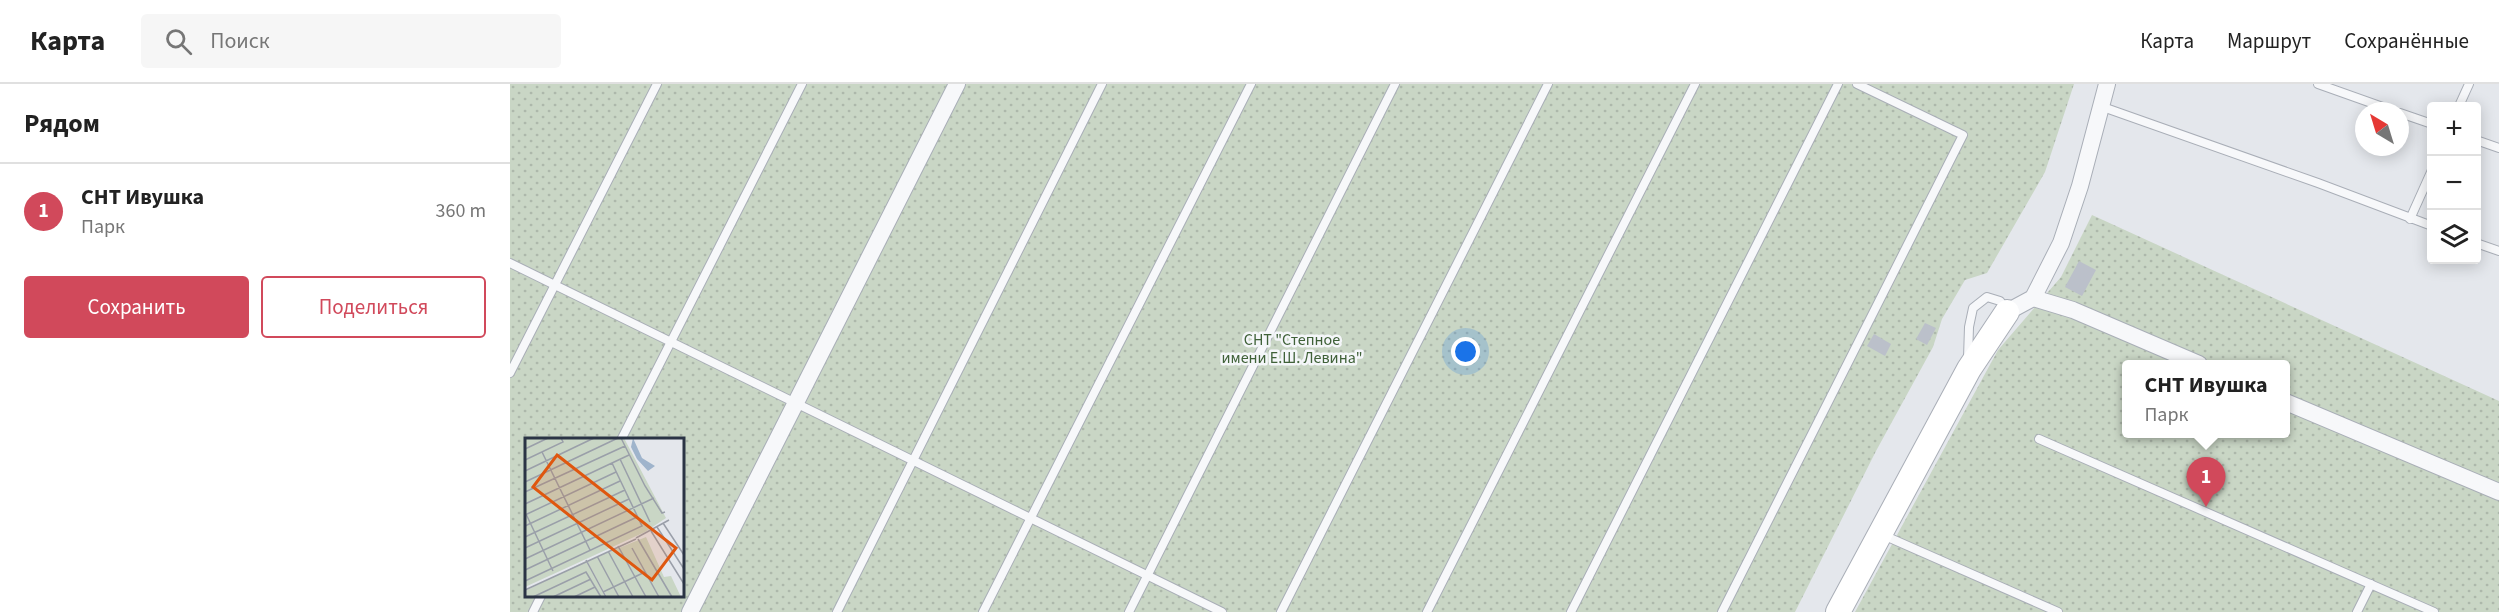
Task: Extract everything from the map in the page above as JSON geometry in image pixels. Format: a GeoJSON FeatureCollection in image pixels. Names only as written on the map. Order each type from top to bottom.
{"type":"FeatureCollection","features":[{"type":"Feature","properties":{"kind":"street"},"geometry":{"type":"LineString","coordinates":[[690,612],[957,84]]}},
{"type":"Feature","properties":{"kind":"street"},"geometry":{"type":"LineString","coordinates":[[1838,612],[1969,369],[2007,312],[2033,298],[2061,243],[2080,186],[2099,106],[2107,84]]}},
{"type":"Feature","properties":{"kind":"street"},"geometry":{"type":"LineString","coordinates":[[2033,298],[2073,310],[2190,360]]}},
{"type":"Feature","properties":{"kind":"street"},"geometry":{"type":"LineString","coordinates":[[2290,404],[2499,492]]}},
{"type":"Feature","properties":{"kind":"lane"},"geometry":{"type":"LineString","coordinates":[[510,373],[657,84]]}},
{"type":"Feature","properties":{"kind":"lane"},"geometry":{"type":"LineString","coordinates":[[622,438],[802,84]]}},
{"type":"Feature","properties":{"kind":"lane"},"geometry":{"type":"LineString","coordinates":[[837,612],[1102,84]]}},
{"type":"Feature","properties":{"kind":"lane"},"geometry":{"type":"LineString","coordinates":[[983,612],[1251,84]]}},
{"type":"Feature","properties":{"kind":"lane"},"geometry":{"type":"LineString","coordinates":[[1129,612],[1395,84]]}},
{"type":"Feature","properties":{"kind":"lane"},"geometry":{"type":"LineString","coordinates":[[1281,612],[1548,84]]}},
{"type":"Feature","properties":{"kind":"lane"},"geometry":{"type":"LineString","coordinates":[[1427,612],[1695,84]]}},
{"type":"Feature","properties":{"kind":"lane"},"geometry":{"type":"LineString","coordinates":[[1571,612],[1838,84]]}},
{"type":"Feature","properties":{"kind":"lane"},"geometry":{"type":"LineString","coordinates":[[1722,612],[1963,135],[1857,84]]}},
{"type":"Feature","properties":{"kind":"lane"},"geometry":{"type":"LineString","coordinates":[[2318,84],[2369,102]]}},
{"type":"Feature","properties":{"kind":"lane"},"geometry":{"type":"LineString","coordinates":[[2461,102],[2469,84]]}},
{"type":"Feature","properties":{"kind":"lane"},"geometry":{"type":"LineString","coordinates":[[2099,106],[2318,183],[2427,224]]}},
{"type":"Feature","properties":{"kind":"lane"},"geometry":{"type":"LineString","coordinates":[[2409,116],[2427,122]]}},
{"type":"Feature","properties":{"kind":"lane"},"geometry":{"type":"LineString","coordinates":[[2481,142],[2499,148]]}},
{"type":"Feature","properties":{"kind":"lane"},"geometry":{"type":"LineString","coordinates":[[2410,219],[2427,181]]}},
{"type":"Feature","properties":{"kind":"lane"},"geometry":{"type":"LineString","coordinates":[[2481,245],[2499,251]]}},
{"type":"Feature","properties":{"kind":"lane"},"geometry":{"type":"LineString","coordinates":[[510,263],[1222,612]]}},
{"type":"Feature","properties":{"kind":"lane"},"geometry":{"type":"LineString","coordinates":[[2039,439],[2434,612]]}},
{"type":"Feature","properties":{"kind":"lane"},"geometry":{"type":"LineString","coordinates":[[1880,534],[2058,612]]}},
{"type":"Feature","properties":{"kind":"lane"},"geometry":{"type":"LineString","coordinates":[[2357,612],[2371,584]]}},
{"type":"Feature","properties":{"kind":"lane"},"geometry":{"type":"LineString","coordinates":[[533,612],[540,597]]}},
{"type":"Feature","properties":{"kind":"green space","name":"СНТ \"Степное имени Е.Ш. Левина\""},"geometry":{"type":"Polygon","coordinates":[[[510,84],[2074,84],[2045,172],[1987,273],[1965,280],[1942,319],[1933,347],[1876,451],[1795,612],[510,612],[510,84]]]}},
{"type":"Feature","properties":{"kind":"green space"},"geometry":{"type":"Polygon","coordinates":[[[2092,215],[2499,401],[2499,612],[1855,612],[1998,350],[2061,277],[2092,215]]]}},
{"type":"Feature","properties":{"kind":"building"},"geometry":{"type":"Polygon","coordinates":[[[2079,261],[2096,270],[2082,296],[2065,287],[2079,261]]]}},
{"type":"Feature","properties":{"kind":"building"},"geometry":{"type":"Polygon","coordinates":[[[1925,323],[1936,328],[1927,345],[1916,339],[1925,323]]]}},
{"type":"Feature","properties":{"kind":"building"},"geometry":{"type":"Polygon","coordinates":[[[1874,334],[1891,344],[1885,356],[1867,346],[1874,334]]]}},
{"type":"Feature","properties":{"kind":"place","name":"СНТ Ивушка"},"geometry":{"type":"Point","coordinates":[2206,507]}}]}
